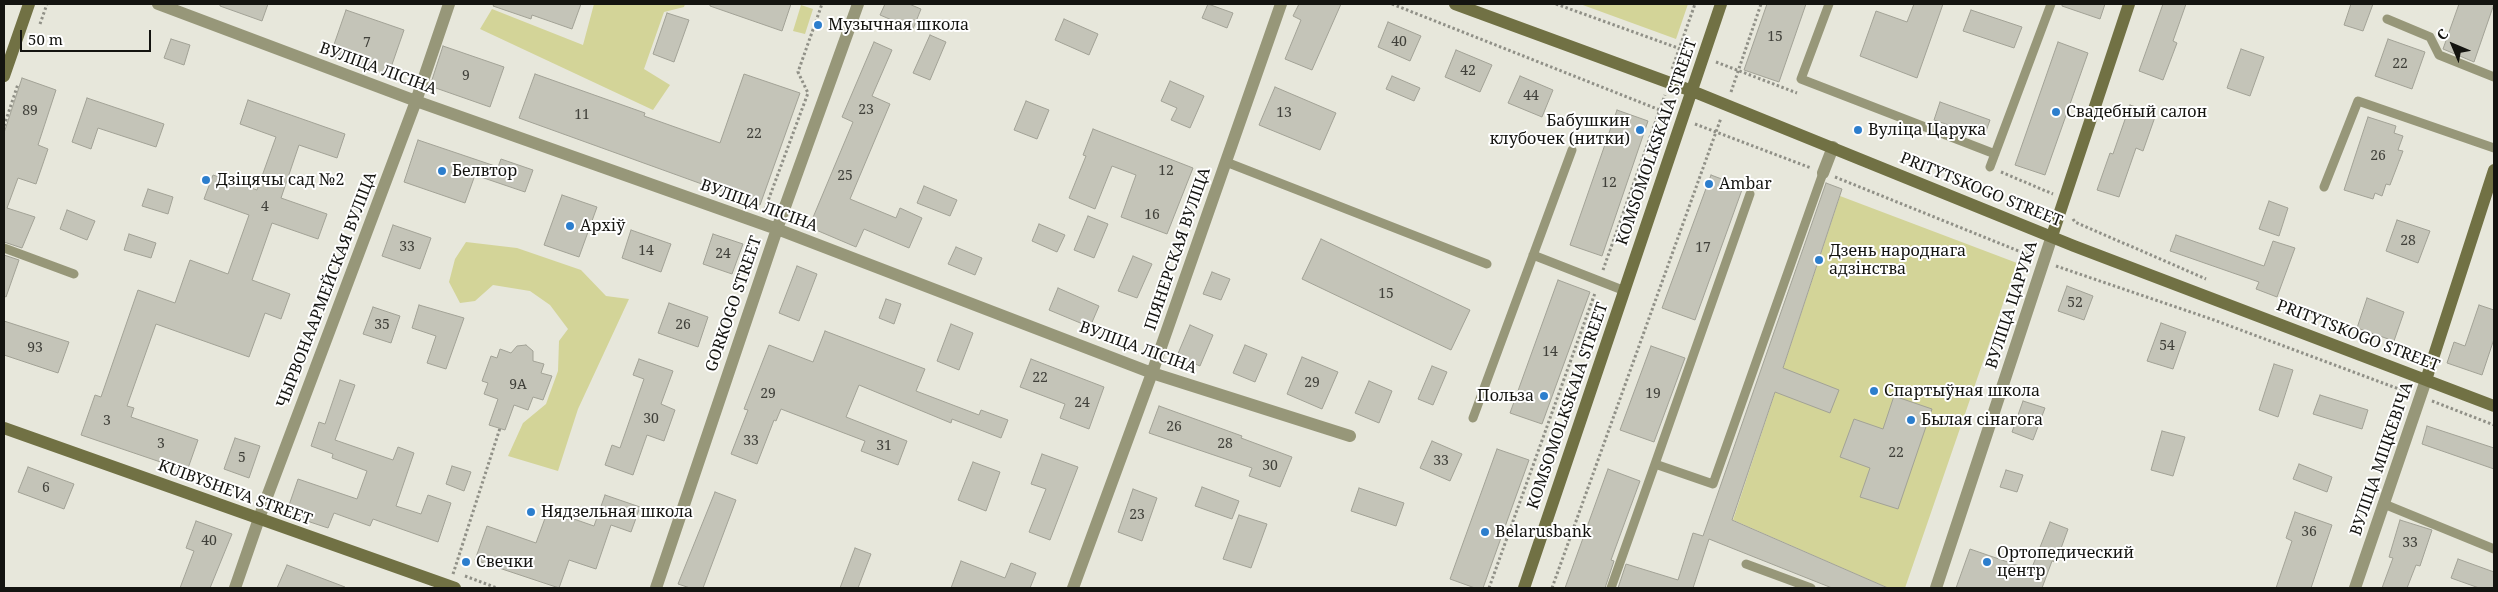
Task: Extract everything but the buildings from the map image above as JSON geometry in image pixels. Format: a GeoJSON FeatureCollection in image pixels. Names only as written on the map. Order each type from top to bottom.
{"type":"FeatureCollection","features":[{"type":"Feature","properties":{"kind":"main road"},"geometry":{"type":"LineString","coordinates":[[4,76],[29,4]]}},
{"type":"Feature","properties":{"kind":"main road","name":"PRITYTSKOGO STREET"},"geometry":{"type":"LineString","coordinates":[[1455,4],[1692,91],[2052,236],[2494,406]]}},
{"type":"Feature","properties":{"kind":"main road","name":"KOMSOMOLKSKAIA STREET"},"geometry":{"type":"LineString","coordinates":[[1524,588],[1721,4]]}},
{"type":"Feature","properties":{"kind":"main road","name":"ВУЛІЦА ЦАРУКА"},"geometry":{"type":"LineString","coordinates":[[2052,236],[2128,4]]}},
{"type":"Feature","properties":{"kind":"main road","name":"ВУЛІЦА МІЦКЕВІЧА"},"geometry":{"type":"LineString","coordinates":[[2426,380],[2494,170]]}},
{"type":"Feature","properties":{"kind":"main road","name":"KUIBYSHEVA STREET"},"geometry":{"type":"LineString","coordinates":[[4,428],[258,520],[452,587]]}},
{"type":"Feature","properties":{"kind":"street","name":"ВУЛІЦА ЛІСІНА"},"geometry":{"type":"LineString","coordinates":[[158,4],[416,101],[760,223],[1152,373],[1350,436]]}},
{"type":"Feature","properties":{"kind":"street","name":"ЧЫРВОНААРМЕЙСКАЯ ВУЛІЦА"},"geometry":{"type":"LineString","coordinates":[[235,588],[258,520],[416,101],[449,4]]}},
{"type":"Feature","properties":{"kind":"street","name":"GORKOGO STREET"},"geometry":{"type":"LineString","coordinates":[[656,588],[776,229],[858,4]]}},
{"type":"Feature","properties":{"kind":"street","name":"ПІЯНЕРСКАЯ ВУЛІЦА"},"geometry":{"type":"LineString","coordinates":[[1073,588],[1152,373],[1281,4]]}},
{"type":"Feature","properties":{"kind":"street"},"geometry":{"type":"LineString","coordinates":[[1823,172],[1833,148]]}},
{"type":"Feature","properties":{"kind":"street","name":"ВУЛІЦА ЦАРУКА"},"geometry":{"type":"LineString","coordinates":[[1936,588],[2052,236]]}},
{"type":"Feature","properties":{"kind":"street","name":"ВУЛІЦА МІЦКЕВІЧА"},"geometry":{"type":"LineString","coordinates":[[2355,588],[2426,380]]}},
{"type":"Feature","properties":{"kind":"lane"},"geometry":{"type":"LineString","coordinates":[[1829,4],[1801,79],[1995,154]]}},
{"type":"Feature","properties":{"kind":"lane"},"geometry":{"type":"LineString","coordinates":[[1990,168],[2051,4]]}},
{"type":"Feature","properties":{"kind":"lane"},"geometry":{"type":"LineString","coordinates":[[2387,19],[2430,37],[2439,55],[2494,77]]}},
{"type":"Feature","properties":{"kind":"lane"},"geometry":{"type":"LineString","coordinates":[[2324,187],[2358,101],[2494,148]]}},
{"type":"Feature","properties":{"kind":"lane"},"geometry":{"type":"LineString","coordinates":[[1473,418],[1572,150]]}},
{"type":"Feature","properties":{"kind":"lane"},"geometry":{"type":"LineString","coordinates":[[1226,162],[1488,264]]}},
{"type":"Feature","properties":{"kind":"lane"},"geometry":{"type":"LineString","coordinates":[[1655,464],[1713,484],[1823,172]]}},
{"type":"Feature","properties":{"kind":"lane"},"geometry":{"type":"LineString","coordinates":[[1611,588],[1750,194]]}},
{"type":"Feature","properties":{"kind":"lane"},"geometry":{"type":"LineString","coordinates":[[4,248],[74,274]]}},
{"type":"Feature","properties":{"kind":"lane"},"geometry":{"type":"LineString","coordinates":[[1533,255],[1625,291]]}},
{"type":"Feature","properties":{"kind":"lane"},"geometry":{"type":"LineString","coordinates":[[2384,504],[2494,549]]}},
{"type":"Feature","properties":{"kind":"lane"},"geometry":{"type":"LineString","coordinates":[[1746,564],[1811,588]]}},
{"type":"Feature","properties":{"kind":"path"},"geometry":{"type":"LineString","coordinates":[[760,223],[808,93],[798,72],[822,4]]}},
{"type":"Feature","properties":{"kind":"path"},"geometry":{"type":"LineString","coordinates":[[1392,4],[2043,260],[2214,320],[2494,425]]}},
{"type":"Feature","properties":{"kind":"path"},"geometry":{"type":"LineString","coordinates":[[1556,4],[1804,96]]}},
{"type":"Feature","properties":{"kind":"path"},"geometry":{"type":"LineString","coordinates":[[1600,279],[1661,111],[1668,82],[1694,4]]}},
{"type":"Feature","properties":{"kind":"path"},"geometry":{"type":"LineString","coordinates":[[1552,588],[1715,132],[1739,71],[1760,4]]}},
{"type":"Feature","properties":{"kind":"path"},"geometry":{"type":"LineString","coordinates":[[1990,168],[2064,201],[2075,222],[2212,281]]}},
{"type":"Feature","properties":{"kind":"path"},"geometry":{"type":"LineString","coordinates":[[1489,588],[1597,288]]}},
{"type":"Feature","properties":{"kind":"path"},"geometry":{"type":"LineString","coordinates":[[452,587],[500,428]]}},
{"type":"Feature","properties":{"kind":"green space"},"geometry":{"type":"Polygon","coordinates":[[[594,4],[685,4],[684,7],[664,12],[644,69],[670,85],[653,110],[480,29],[492,9],[583,45],[594,4]]]}},
{"type":"Feature","properties":{"kind":"green space"},"geometry":{"type":"Polygon","coordinates":[[[1580,4],[1688,4],[1676,39],[1580,4]]]}},
{"type":"Feature","properties":{"kind":"green space"},"geometry":{"type":"Polygon","coordinates":[[[801,5],[813,9],[805,34],[793,31],[801,5]]]}},
{"type":"Feature","properties":{"kind":"green space","name":"Спартыўная школа"},"geometry":{"type":"Polygon","coordinates":[[[1840,196],[2017,263],[1905,588],[1888,588],[1733,520],[1840,196]]]}},
{"type":"Feature","properties":{"kind":"green space"},"geometry":{"type":"Polygon","coordinates":[[[466,242],[517,248],[581,270],[606,296],[629,299],[578,409],[558,471],[508,456],[523,423],[546,404],[558,371],[559,341],[568,329],[550,305],[530,291],[493,285],[475,301],[460,303],[449,282],[455,259],[466,242]]]}},
{"type":"Feature","properties":{"kind":"place","name":"Музычная школа"},"geometry":{"type":"Point","coordinates":[818,25]}},
{"type":"Feature","properties":{"kind":"place","name":"Свадебный салон"},"geometry":{"type":"Point","coordinates":[2056,112]}},
{"type":"Feature","properties":{"kind":"place","name":"Бабушкин клубочек (нитки)"},"geometry":{"type":"Point","coordinates":[1640,130]}},
{"type":"Feature","properties":{"kind":"place","name":"Вуліца Царука"},"geometry":{"type":"Point","coordinates":[1858,130]}},
{"type":"Feature","properties":{"kind":"place","name":"Белвтор"},"geometry":{"type":"Point","coordinates":[442,171]}},
{"type":"Feature","properties":{"kind":"place","name":"Дзіцячы сад №2"},"geometry":{"type":"Point","coordinates":[206,180]}},
{"type":"Feature","properties":{"kind":"place","name":"Ambar"},"geometry":{"type":"Point","coordinates":[1709,184]}},
{"type":"Feature","properties":{"kind":"place","name":"Архіў"},"geometry":{"type":"Point","coordinates":[570,226]}},
{"type":"Feature","properties":{"kind":"place","name":"Дзень народнага адзінства"},"geometry":{"type":"Point","coordinates":[1819,260]}},
{"type":"Feature","properties":{"kind":"place","name":"Спартыўная школа"},"geometry":{"type":"Point","coordinates":[1874,391]}},
{"type":"Feature","properties":{"kind":"place","name":"Польза"},"geometry":{"type":"Point","coordinates":[1544,396]}},
{"type":"Feature","properties":{"kind":"place","name":"Былая сінагога"},"geometry":{"type":"Point","coordinates":[1911,420]}},
{"type":"Feature","properties":{"kind":"place","name":"Нядзельная школа"},"geometry":{"type":"Point","coordinates":[531,512]}},
{"type":"Feature","properties":{"kind":"place","name":"Belarusbank"},"geometry":{"type":"Point","coordinates":[1485,532]}},
{"type":"Feature","properties":{"kind":"place","name":"Свечки"},"geometry":{"type":"Point","coordinates":[466,562]}},
{"type":"Feature","properties":{"kind":"place","name":"Ортопедический центр"},"geometry":{"type":"Point","coordinates":[1987,562]}}]}
